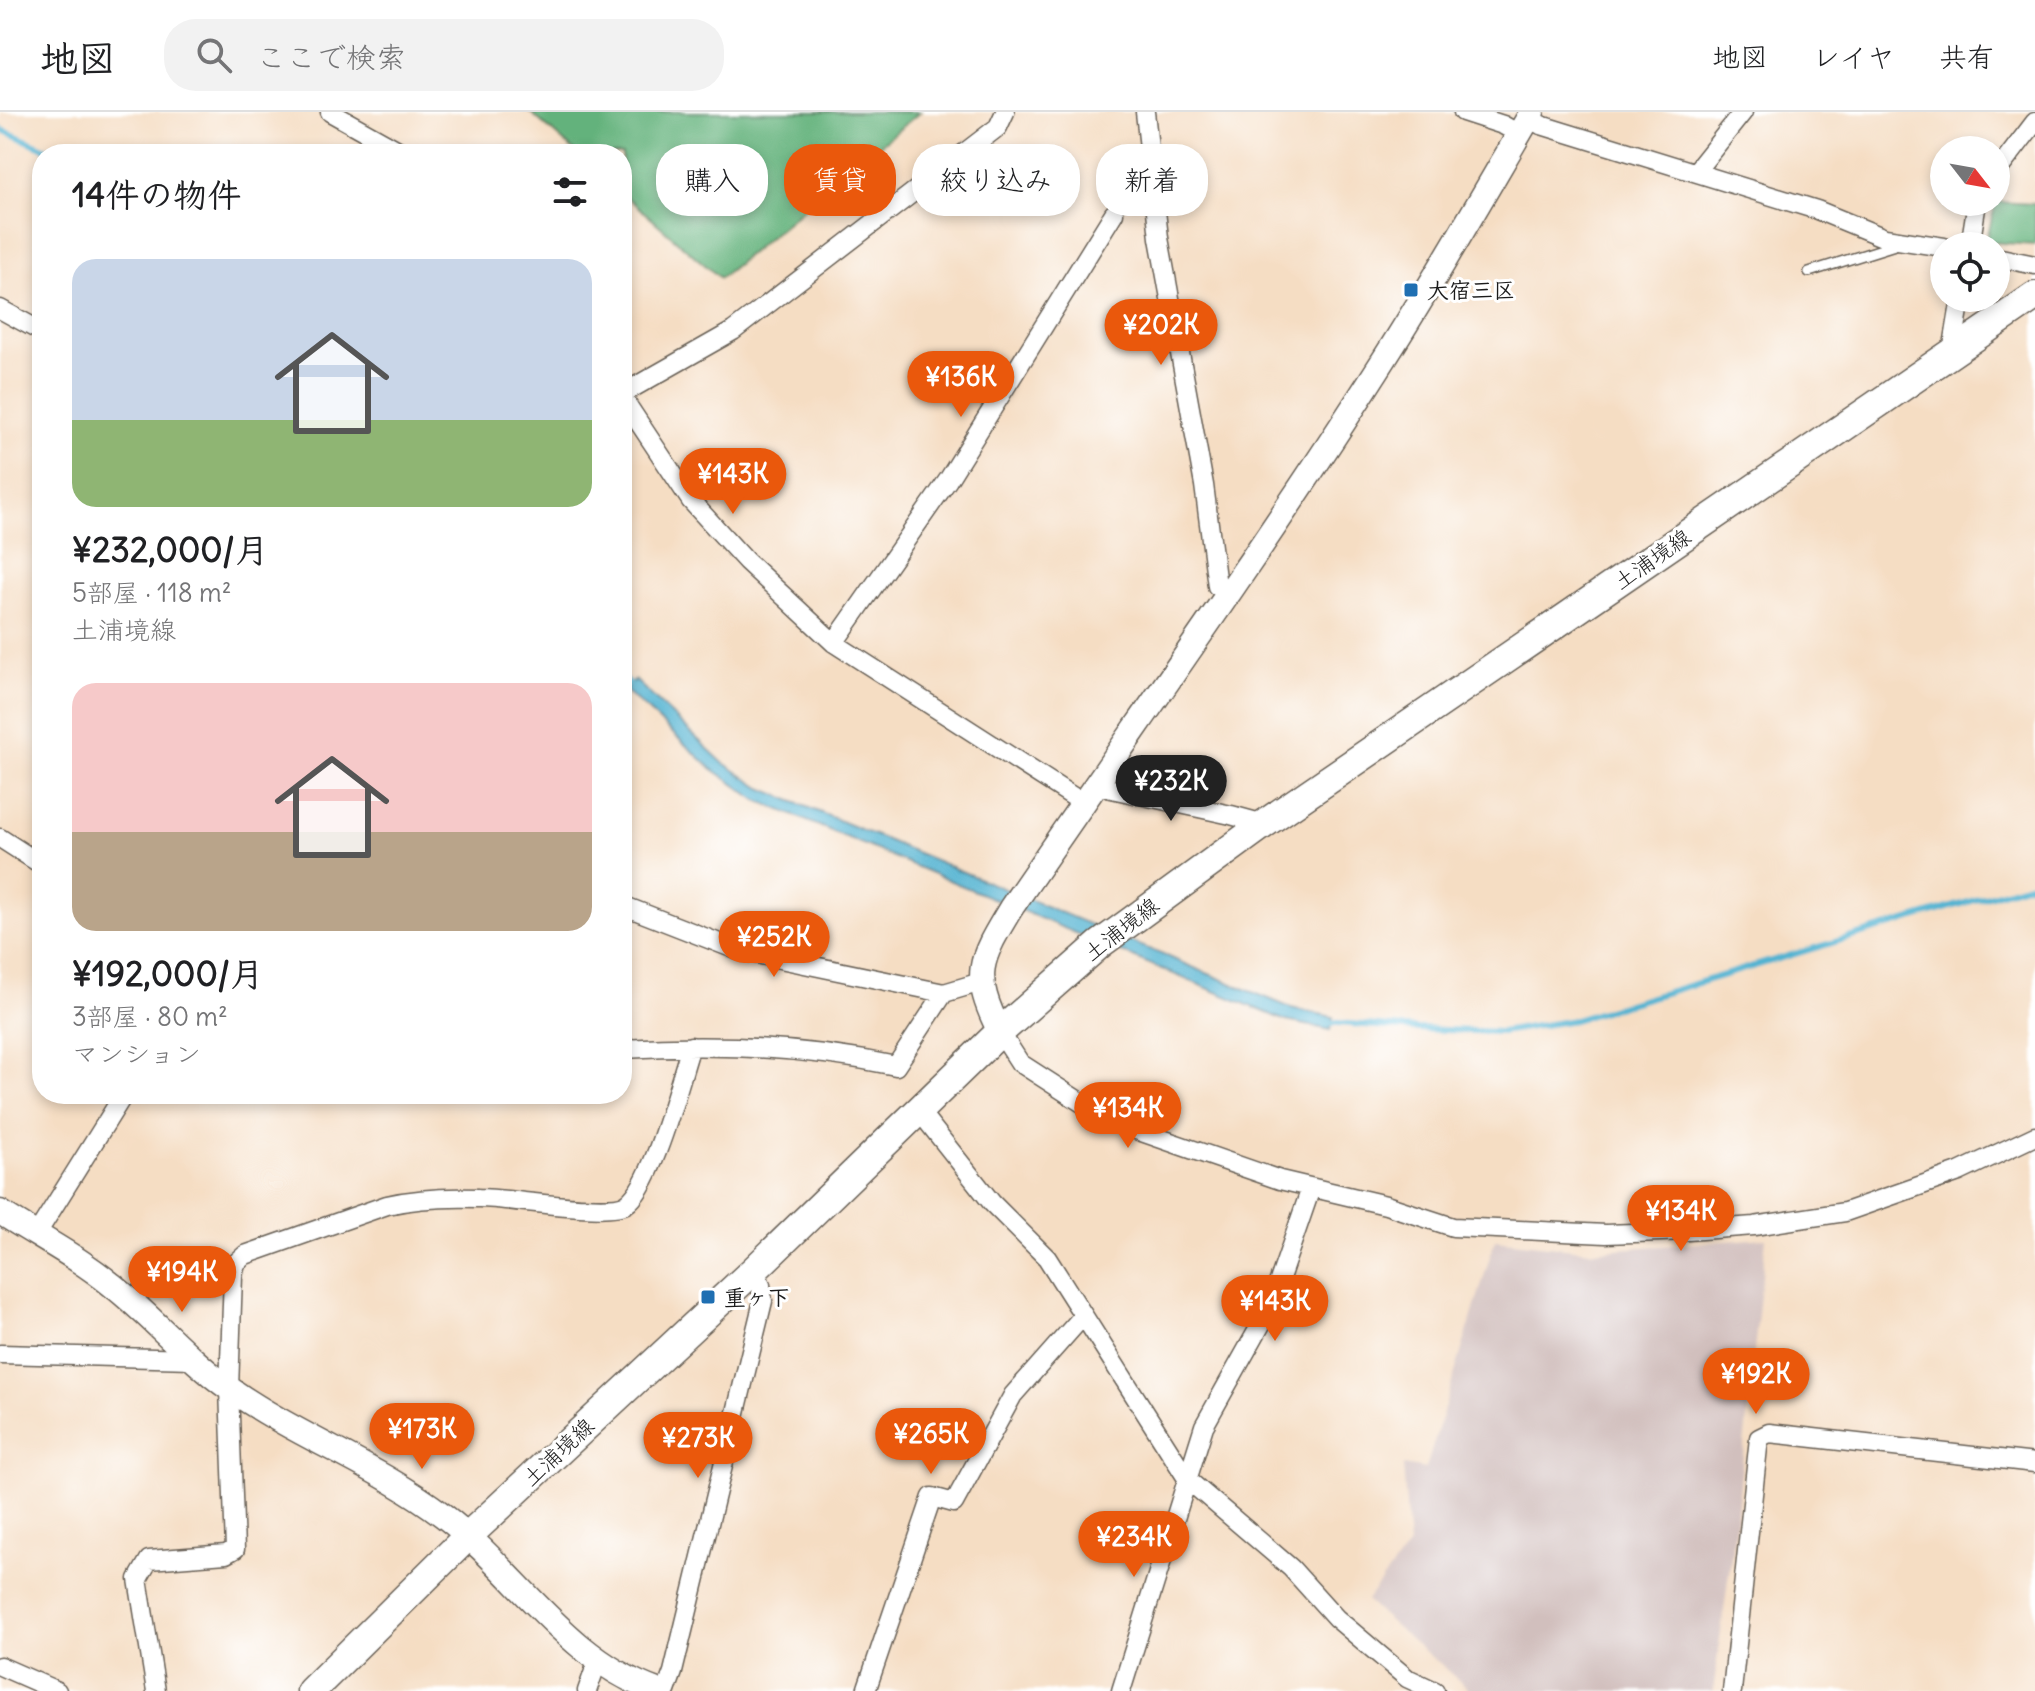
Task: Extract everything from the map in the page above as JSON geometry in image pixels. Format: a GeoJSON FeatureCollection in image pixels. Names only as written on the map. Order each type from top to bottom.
{"type":"FeatureCollection","features":[{"type":"Feature","properties":{"kind":"main road","name":"土浦境線"},"geometry":{"type":"LineString","coordinates":[[311,1691],[468,1536],[755,1269],[1000,1032],[1117,930],[1264,824],[2035,296]]}},
{"type":"Feature","properties":{"kind":"street"},"geometry":{"type":"LineString","coordinates":[[330,112],[387,144]]}},
{"type":"Feature","properties":{"kind":"street"},"geometry":{"type":"LineString","coordinates":[[632,390],[733,331],[998,127],[1005,112]]}},
{"type":"Feature","properties":{"kind":"street"},"geometry":{"type":"LineString","coordinates":[[1145,112],[1159,238],[1204,485],[1217,586],[1228,593]]}},
{"type":"Feature","properties":{"kind":"street"},"geometry":{"type":"LineString","coordinates":[[1463,112],[1503,125],[1526,122],[1541,125],[1817,210],[1885,238],[1930,245]]}},
{"type":"Feature","properties":{"kind":"street"},"geometry":{"type":"LineString","coordinates":[[1696,171],[1743,112]]}},
{"type":"Feature","properties":{"kind":"street"},"geometry":{"type":"LineString","coordinates":[[1526,122],[1375,373],[991,942],[980,973],[984,997],[1000,1032],[1020,1063],[1110,1121],[1280,1180],[1386,1205],[1453,1227],[1606,1234],[1688,1231],[1754,1226],[1845,1212],[1959,1172],[2035,1136]]}},
{"type":"Feature","properties":{"kind":"street"},"geometry":{"type":"LineString","coordinates":[[2010,155],[2035,122]]}},
{"type":"Feature","properties":{"kind":"street"},"geometry":{"type":"LineString","coordinates":[[834,643],[948,480],[1112,216]]}},
{"type":"Feature","properties":{"kind":"street"},"geometry":{"type":"LineString","coordinates":[[2010,260],[2035,265]]}},
{"type":"Feature","properties":{"kind":"street"},"geometry":{"type":"LineString","coordinates":[[0,309],[32,327]]}},
{"type":"Feature","properties":{"kind":"street"},"geometry":{"type":"LineString","coordinates":[[1952,352],[1959,312]]}},
{"type":"Feature","properties":{"kind":"street"},"geometry":{"type":"LineString","coordinates":[[632,411],[691,501],[746,561],[834,643],[1090,792],[1107,788],[1264,824]]}},
{"type":"Feature","properties":{"kind":"street"},"geometry":{"type":"LineString","coordinates":[[0,838],[32,859]]}},
{"type":"Feature","properties":{"kind":"street"},"geometry":{"type":"LineString","coordinates":[[632,909],[737,950],[944,993],[981,982]]}},
{"type":"Feature","properties":{"kind":"street"},"geometry":{"type":"LineString","coordinates":[[632,1049],[691,1046],[842,1054],[896,1066],[944,993]]}},
{"type":"Feature","properties":{"kind":"street"},"geometry":{"type":"LineString","coordinates":[[156,1691],[138,1579],[149,1560],[226,1554],[235,1549],[229,1389],[236,1263],[245,1255],[411,1199],[480,1198],[603,1208],[624,1206],[633,1197],[654,1159],[691,1046]]}},
{"type":"Feature","properties":{"kind":"street"},"geometry":{"type":"LineString","coordinates":[[36,1235],[118,1104]]}},
{"type":"Feature","properties":{"kind":"street"},"geometry":{"type":"LineString","coordinates":[[920,1112],[992,1203],[1047,1258],[1188,1480],[1291,1568],[1336,1618],[1407,1678],[1435,1691]]}},
{"type":"Feature","properties":{"kind":"street"},"geometry":{"type":"LineString","coordinates":[[1121,1691],[1204,1426],[1269,1310],[1311,1188]]}},
{"type":"Feature","properties":{"kind":"street"},"geometry":{"type":"LineString","coordinates":[[0,1212],[110,1283],[229,1389],[408,1491],[468,1536],[569,1638],[628,1679],[657,1691]]}},
{"type":"Feature","properties":{"kind":"street"},"geometry":{"type":"LineString","coordinates":[[666,1691],[763,1301],[755,1269]]}},
{"type":"Feature","properties":{"kind":"street"},"geometry":{"type":"LineString","coordinates":[[866,1691],[932,1497],[954,1503],[1013,1395],[1083,1316]]}},
{"type":"Feature","properties":{"kind":"street"},"geometry":{"type":"LineString","coordinates":[[0,1354],[193,1359]]}},
{"type":"Feature","properties":{"kind":"street"},"geometry":{"type":"LineString","coordinates":[[1732,1691],[1759,1438],[1769,1433],[2035,1463]]}},
{"type":"Feature","properties":{"kind":"street"},"geometry":{"type":"LineString","coordinates":[[587,1691],[598,1660]]}},
{"type":"Feature","properties":{"kind":"street"},"geometry":{"type":"LineString","coordinates":[[0,1666],[57,1691]]}},
{"type":"Feature","properties":{"kind":"lane"},"geometry":{"type":"LineString","coordinates":[[1809,272],[1905,241]]}},
{"type":"Feature","properties":{"kind":"shaded area"},"geometry":{"type":"Polygon","coordinates":[[[1766,1238],[1736,1521],[1713,1691],[1471,1691],[1366,1601],[1409,1545],[1403,1465],[1426,1469],[1495,1240],[1591,1251],[1766,1238]]]}},
{"type":"Feature","properties":{"kind":"green space"},"geometry":{"type":"Polygon","coordinates":[[[530,112],[920,112],[881,144],[784,144],[784,216],[795,216],[720,278],[632,202],[632,144],[567,144],[530,112]]]}},
{"type":"Feature","properties":{"kind":"green space"},"geometry":{"type":"Polygon","coordinates":[[[2010,203],[2035,204],[2035,245],[2010,243],[2010,232],[1988,232],[1992,216],[2010,216],[2010,203]]]}},
{"type":"Feature","properties":{"kind":"water"},"geometry":{"type":"Polygon","coordinates":[[[635,680],[722,762],[761,788],[1291,1008],[1333,1017],[1331,1030],[1286,1021],[757,800],[711,768],[632,696],[632,683],[635,680]]]}},
{"type":"Feature","properties":{"kind":"waterway"},"geometry":{"type":"LineString","coordinates":[[0,129],[35,144]]}},
{"type":"Feature","properties":{"kind":"waterway"},"geometry":{"type":"LineString","coordinates":[[1324,1022],[1501,1032],[1574,1020],[2035,882]]}},
{"type":"Feature","properties":{"kind":"place","name":"大宿三区"},"geometry":{"type":"Point","coordinates":[1411,290]}},
{"type":"Feature","properties":{"kind":"place","name":"重ヶ下"},"geometry":{"type":"Point","coordinates":[708,1297]}}]}
